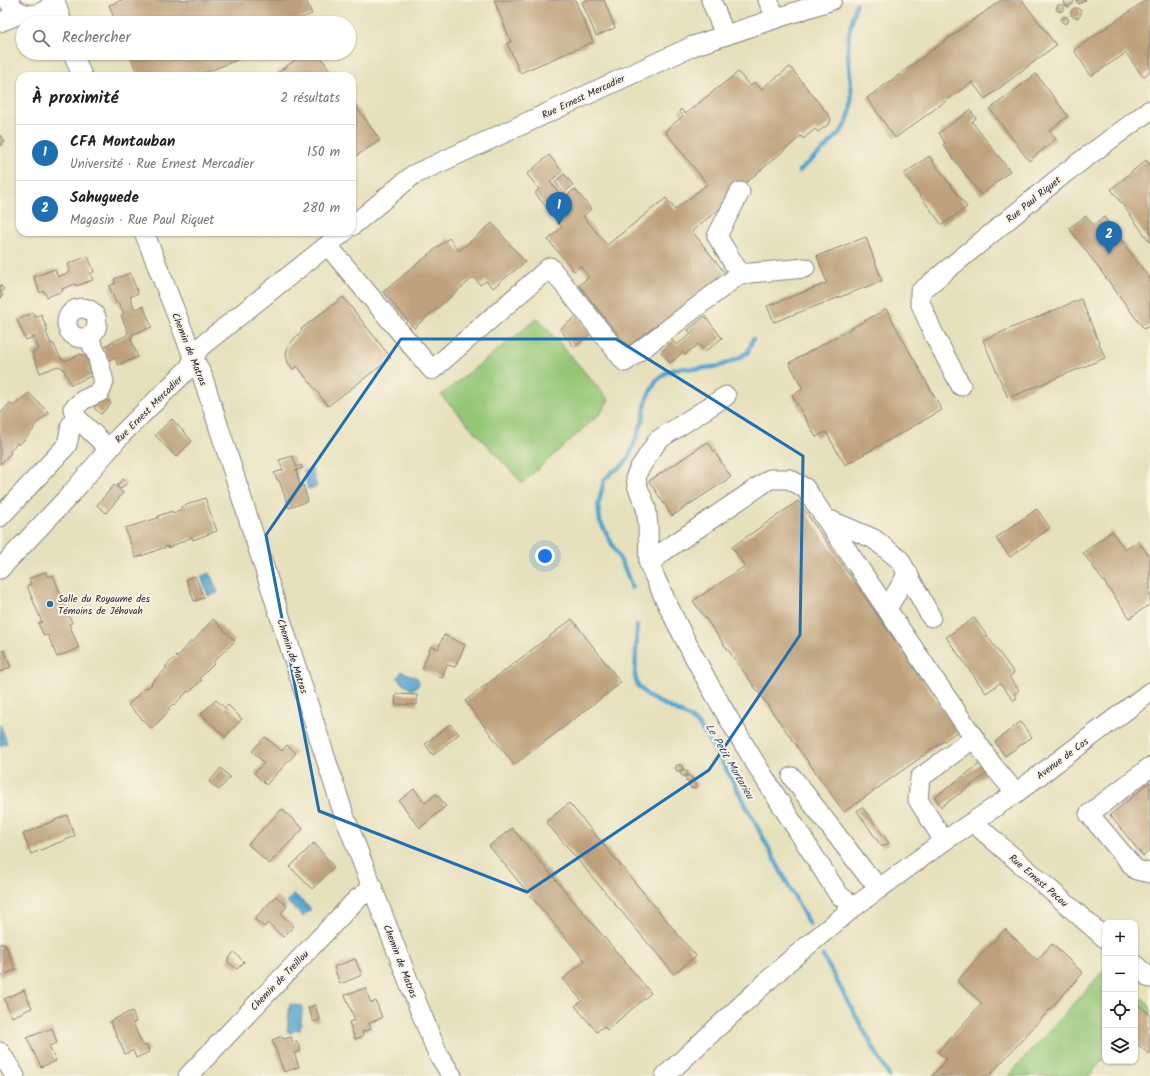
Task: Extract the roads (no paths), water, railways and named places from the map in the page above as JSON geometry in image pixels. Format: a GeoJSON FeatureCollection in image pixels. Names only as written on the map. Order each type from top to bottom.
{"type":"FeatureCollection","features":[{"type":"Feature","properties":{"kind":"street"},"geometry":{"type":"LineString","coordinates":[[8,0],[16,10],[31,16]]}},
{"type":"Feature","properties":{"kind":"street"},"geometry":{"type":"LineString","coordinates":[[35,16],[46,10],[54,0]]}},
{"type":"Feature","properties":{"kind":"street"},"geometry":{"type":"LineString","coordinates":[[54,0],[60,16]]}},
{"type":"Feature","properties":{"kind":"street"},"geometry":{"type":"LineString","coordinates":[[712,0],[725,35]]}},
{"type":"Feature","properties":{"kind":"street"},"geometry":{"type":"LineString","coordinates":[[768,0],[776,18]]}},
{"type":"Feature","properties":{"kind":"street","name":"Rue Ernest Mercadier"},"geometry":{"type":"LineString","coordinates":[[356,223],[413,175],[693,46],[776,18],[811,3],[832,0]]}},
{"type":"Feature","properties":{"kind":"street"},"geometry":{"type":"LineString","coordinates":[[0,22],[16,20]]}},
{"type":"Feature","properties":{"kind":"street"},"geometry":{"type":"LineString","coordinates":[[76,60],[80,72]]}},
{"type":"Feature","properties":{"kind":"street","name":"Rue Paul Riquet"},"geometry":{"type":"LineString","coordinates":[[961,386],[934,335],[920,302],[920,292],[1065,173],[1150,110]]}},
{"type":"Feature","properties":{"kind":"street"},"geometry":{"type":"LineString","coordinates":[[740,192],[717,236],[740,274]]}},
{"type":"Feature","properties":{"kind":"street","name":"Chemin de Matras"},"geometry":{"type":"LineString","coordinates":[[146,236],[194,359],[202,375],[344,815],[438,1054],[452,1076]]}},
{"type":"Feature","properties":{"kind":"street","name":"Rue Ernest Mercadier"},"geometry":{"type":"LineString","coordinates":[[0,569],[70,495],[109,448],[189,368],[200,348],[339,236]]}},
{"type":"Feature","properties":{"kind":"street"},"geometry":{"type":"LineString","coordinates":[[328,246],[432,370],[550,268],[625,362],[740,274],[804,268]]}},
{"type":"Feature","properties":{"kind":"street"},"geometry":{"type":"LineString","coordinates":[[88,337],[97,355],[104,382],[100,392],[83,400],[73,409],[76,418],[109,448]]}},
{"type":"Feature","properties":{"kind":"street"},"geometry":{"type":"LineString","coordinates":[[726,396],[658,440],[639,469],[636,476],[637,486],[646,508],[649,564],[664,598],[745,749],[839,895],[854,908]]}},
{"type":"Feature","properties":{"kind":"street"},"geometry":{"type":"LineString","coordinates":[[0,517],[67,444],[71,425],[76,418]]}},
{"type":"Feature","properties":{"kind":"street"},"geometry":{"type":"LineString","coordinates":[[649,564],[664,551],[770,479],[789,479],[805,488],[993,766],[1016,793]]}},
{"type":"Feature","properties":{"kind":"street"},"geometry":{"type":"LineString","coordinates":[[825,518],[874,539],[900,560],[931,617]]}},
{"type":"Feature","properties":{"kind":"street"},"geometry":{"type":"LineString","coordinates":[[859,568],[874,539]]}},
{"type":"Feature","properties":{"kind":"street"},"geometry":{"type":"LineString","coordinates":[[887,609],[908,573]]}},
{"type":"Feature","properties":{"kind":"street","name":"Avenue de Cos"},"geometry":{"type":"LineString","coordinates":[[665,1076],[788,962],[854,908],[944,842],[1016,793],[1150,692]]}},
{"type":"Feature","properties":{"kind":"street"},"geometry":{"type":"LineString","coordinates":[[944,842],[918,800],[920,778],[974,738]]}},
{"type":"Feature","properties":{"kind":"street"},"geometry":{"type":"LineString","coordinates":[[1150,767],[1090,814],[1136,870],[1150,872]]}},
{"type":"Feature","properties":{"kind":"street"},"geometry":{"type":"LineString","coordinates":[[792,777],[864,871],[880,888]]}},
{"type":"Feature","properties":{"kind":"street","name":"Rue Ernest Pecou"},"geometry":{"type":"LineString","coordinates":[[973,822],[1102,935]]}},
{"type":"Feature","properties":{"kind":"street","name":"Chemin de Treillou"},"geometry":{"type":"LineString","coordinates":[[188,1076],[357,899],[373,888]]}},
{"type":"Feature","properties":{"kind":"street"},"geometry":{"type":"LineString","coordinates":[[1138,968],[1150,978]]}},
{"type":"Feature","properties":{"kind":"street"},"geometry":{"type":"LineString","coordinates":[[0,1052],[15,1076]]}},
{"type":"Feature","properties":{"kind":"water"},"geometry":{"type":"Polygon","coordinates":[[[312,469],[317,487],[308,489],[304,471],[312,469]]]}},
{"type":"Feature","properties":{"kind":"water"},"geometry":{"type":"Polygon","coordinates":[[[210,573],[218,593],[208,596],[201,576],[210,573]]]}},
{"type":"Feature","properties":{"kind":"water"},"geometry":{"type":"Polygon","coordinates":[[[402,671],[417,678],[419,681],[418,686],[411,690],[397,678],[402,671]]]}},
{"type":"Feature","properties":{"kind":"water"},"geometry":{"type":"Polygon","coordinates":[[[0,724],[7,743],[0,746],[0,724]]]}},
{"type":"Feature","properties":{"kind":"water"},"geometry":{"type":"Polygon","coordinates":[[[294,894],[311,909],[303,917],[287,902],[294,894]]]}},
{"type":"Feature","properties":{"kind":"water"},"geometry":{"type":"Polygon","coordinates":[[[290,1004],[303,1006],[300,1030],[295,1030],[292,1033],[287,1032],[290,1004]]]}},
{"type":"Feature","properties":{"kind":"waterway","name":"Le Petit Mortarieu"},"geometry":{"type":"LineString","coordinates":[[799,171],[832,141],[842,130],[847,120],[852,100],[848,41],[856,4]]}},
{"type":"Feature","properties":{"kind":"waterway","name":"Le Petit Mortarieu"},"geometry":{"type":"LineString","coordinates":[[632,588],[625,569],[600,521],[598,506],[604,480],[612,472],[621,467],[628,459],[642,423],[647,398],[656,381],[667,372],[680,368],[697,369],[720,366],[737,359],[748,352],[753,339]]}},
{"type":"Feature","properties":{"kind":"waterway","name":"Le Petit Mortarieu"},"geometry":{"type":"LineString","coordinates":[[637,625],[635,677],[638,686],[649,697],[689,717],[699,725],[728,772],[809,924]]}},
{"type":"Feature","properties":{"kind":"waterway","name":"Le Petit Mortarieu"},"geometry":{"type":"LineString","coordinates":[[823,956],[889,1076]]}},
{"type":"Feature","properties":{"kind":"place","name":"CFA Montauban"},"geometry":{"type":"Point","coordinates":[559,225]}},
{"type":"Feature","properties":{"kind":"place","name":"Sahuguede"},"geometry":{"type":"Point","coordinates":[1109,254]}},
{"type":"Feature","properties":{"kind":"place","name":"Salle du Royaume des Témoins de Jéhovah"},"geometry":{"type":"Point","coordinates":[50,604]}}]}
